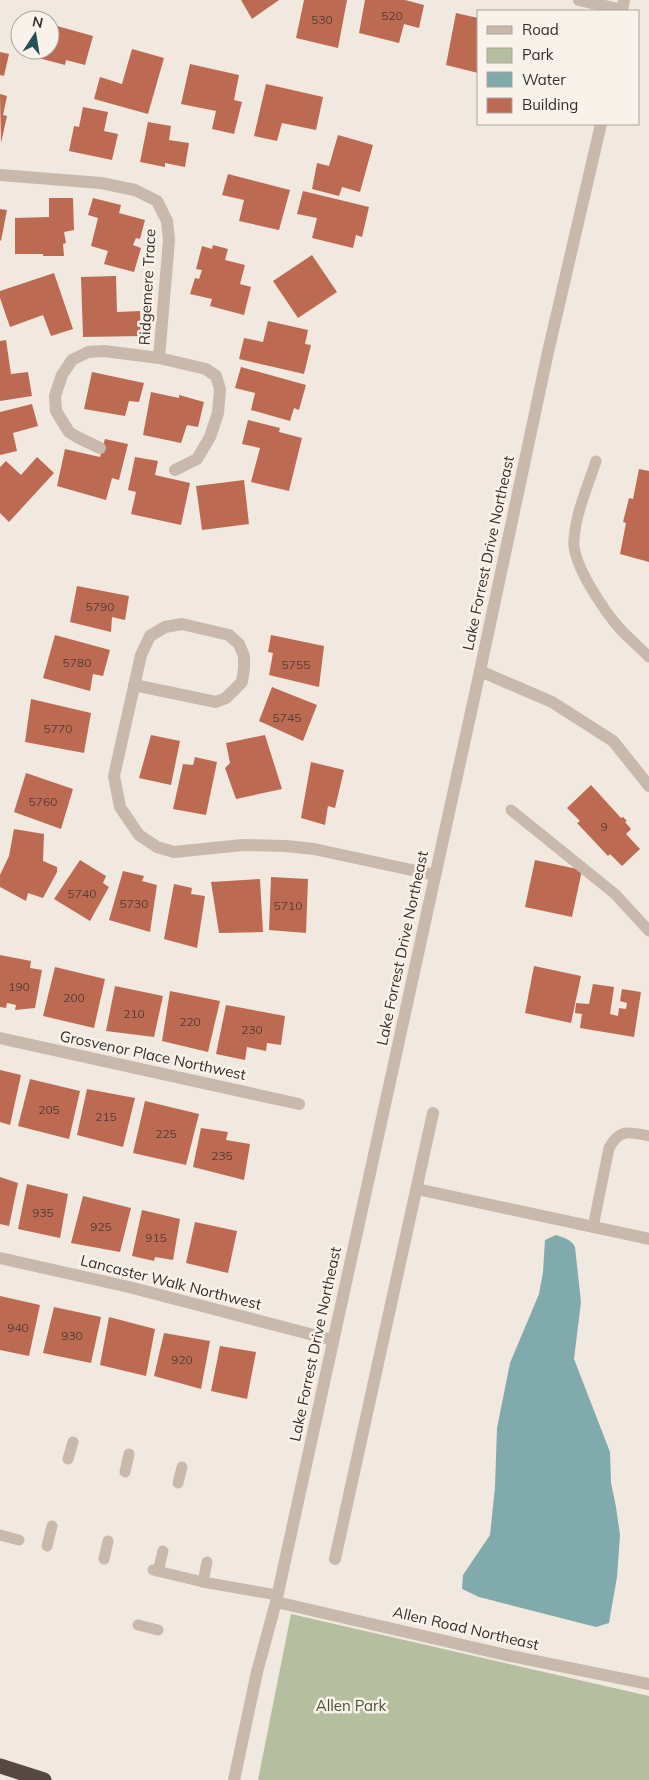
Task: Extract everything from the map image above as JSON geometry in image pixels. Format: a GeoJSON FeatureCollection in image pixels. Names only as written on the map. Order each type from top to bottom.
{"type":"FeatureCollection","features":[{"type":"Feature","properties":{"kind":"highway"},"geometry":{"type":"LineString","coordinates":[[0,1766],[44,1780]]}},
{"type":"Feature","properties":{"kind":"street"},"geometry":{"type":"LineString","coordinates":[[579,0],[623,7]]}},
{"type":"Feature","properties":{"kind":"street","name":"Lake Forrest Drive Northeast"},"geometry":{"type":"LineString","coordinates":[[234,1780],[333,1340],[548,352],[601,125]]}},
{"type":"Feature","properties":{"kind":"street","name":"Ridgemere Trace"},"geometry":{"type":"LineString","coordinates":[[0,175],[101,183],[135,190],[157,201],[167,221],[169,240],[159,358]]}},
{"type":"Feature","properties":{"kind":"street","name":"Ridgemere Trace"},"geometry":{"type":"LineString","coordinates":[[100,448],[77,438],[70,432],[56,411],[55,396],[62,375],[72,360],[88,352],[104,351],[159,358],[206,369],[216,376],[220,389],[218,413],[210,437],[197,459],[175,470]]}},
{"type":"Feature","properties":{"kind":"street"},"geometry":{"type":"LineString","coordinates":[[134,685],[216,702],[226,698],[242,682],[244,656],[239,644],[229,635],[182,624],[166,627],[150,636],[141,655],[134,685],[114,776],[120,807],[139,835],[157,847],[174,852],[243,845],[286,846],[314,849],[435,875]]}},
{"type":"Feature","properties":{"kind":"street"},"geometry":{"type":"LineString","coordinates":[[480,671],[552,702],[613,741],[649,786]]}},
{"type":"Feature","properties":{"kind":"street","name":"Grosvenor Place Northwest"},"geometry":{"type":"LineString","coordinates":[[0,1038],[299,1104]]}},
{"type":"Feature","properties":{"kind":"street"},"geometry":{"type":"LineString","coordinates":[[335,1559],[433,1113]]}},
{"type":"Feature","properties":{"kind":"street"},"geometry":{"type":"LineString","coordinates":[[416,1189],[649,1239]]}},
{"type":"Feature","properties":{"kind":"street","name":"Lancaster Walk Northwest"},"geometry":{"type":"LineString","coordinates":[[0,1258],[129,1287],[333,1340]]}},
{"type":"Feature","properties":{"kind":"street","name":"Allen Road Northeast"},"geometry":{"type":"LineString","coordinates":[[276,1599],[506,1655],[649,1684]]}},
{"type":"Feature","properties":{"kind":"lane"},"geometry":{"type":"LineString","coordinates":[[596,461],[573,541],[580,566],[596,595],[621,629],[649,657]]}},
{"type":"Feature","properties":{"kind":"lane"},"geometry":{"type":"LineString","coordinates":[[511,810],[615,894],[649,932]]}},
{"type":"Feature","properties":{"kind":"lane"},"geometry":{"type":"LineString","coordinates":[[593,1227],[610,1148],[614,1140],[619,1134],[626,1132],[649,1136]]}},
{"type":"Feature","properties":{"kind":"lane"},"geometry":{"type":"LineString","coordinates":[[68,1459],[72,1442]]}},
{"type":"Feature","properties":{"kind":"lane"},"geometry":{"type":"LineString","coordinates":[[125,1472],[129,1454]]}},
{"type":"Feature","properties":{"kind":"lane"},"geometry":{"type":"LineString","coordinates":[[178,1483],[182,1467]]}},
{"type":"Feature","properties":{"kind":"lane"},"geometry":{"type":"LineString","coordinates":[[47,1546],[52,1526]]}},
{"type":"Feature","properties":{"kind":"lane"},"geometry":{"type":"LineString","coordinates":[[0,1536],[18,1540]]}},
{"type":"Feature","properties":{"kind":"lane"},"geometry":{"type":"LineString","coordinates":[[104,1559],[108,1541]]}},
{"type":"Feature","properties":{"kind":"lane"},"geometry":{"type":"LineString","coordinates":[[163,1551],[155,1571],[276,1599]]}},
{"type":"Feature","properties":{"kind":"lane"},"geometry":{"type":"LineString","coordinates":[[203,1582],[207,1562]]}},
{"type":"Feature","properties":{"kind":"lane"},"geometry":{"type":"LineString","coordinates":[[138,1625],[158,1630]]}},
{"type":"Feature","properties":{"kind":"green space","name":"Allen Park"},"geometry":{"type":"Polygon","coordinates":[[[291,1614],[649,1696],[649,1780],[258,1780],[291,1614]]]}},
{"type":"Feature","properties":{"kind":"water"},"geometry":{"type":"Polygon","coordinates":[[[556,1235],[569,1240],[575,1247],[581,1302],[574,1359],[610,1452],[611,1483],[620,1535],[617,1577],[609,1623],[596,1627],[479,1597],[462,1589],[463,1575],[490,1535],[495,1487],[497,1428],[510,1363],[539,1294],[543,1272],[545,1240],[556,1235]]]}},
{"type":"Feature","properties":{"kind":"building"},"geometry":{"type":"Polygon","coordinates":[[[241,0],[279,0],[252,19],[241,0]]]}},
{"type":"Feature","properties":{"kind":"building"},"geometry":{"type":"Polygon","coordinates":[[[304,0],[347,0],[338,48],[296,38],[304,0]]]}},
{"type":"Feature","properties":{"kind":"building"},"geometry":{"type":"Polygon","coordinates":[[[365,0],[405,0],[424,5],[419,28],[404,24],[399,43],[359,33],[365,0]]]}},
{"type":"Feature","properties":{"kind":"building"},"geometry":{"type":"Polygon","coordinates":[[[456,13],[477,18],[477,73],[446,65],[456,13]]]}},
{"type":"Feature","properties":{"kind":"building"},"geometry":{"type":"Polygon","coordinates":[[[60,27],[93,36],[85,65],[66,60],[65,65],[46,60],[60,60],[60,27]]]}},
{"type":"Feature","properties":{"kind":"building"},"geometry":{"type":"Polygon","coordinates":[[[132,49],[164,58],[148,114],[94,99],[100,77],[122,84],[132,49]]]}},
{"type":"Feature","properties":{"kind":"building"},"geometry":{"type":"Polygon","coordinates":[[[0,52],[9,54],[4,76],[0,75],[0,52]]]}},
{"type":"Feature","properties":{"kind":"building"},"geometry":{"type":"Polygon","coordinates":[[[190,64],[239,75],[234,100],[242,102],[234,134],[212,129],[216,111],[181,104],[190,64]]]}},
{"type":"Feature","properties":{"kind":"building"},"geometry":{"type":"Polygon","coordinates":[[[266,84],[323,97],[316,130],[282,123],[277,141],[254,136],[266,84]]]}},
{"type":"Feature","properties":{"kind":"building"},"geometry":{"type":"Polygon","coordinates":[[[0,94],[7,96],[3,115],[7,116],[1,143],[0,94]]]}},
{"type":"Feature","properties":{"kind":"building"},"geometry":{"type":"Polygon","coordinates":[[[83,107],[108,112],[104,131],[118,134],[112,160],[69,151],[74,126],[79,127],[83,107]]]}},
{"type":"Feature","properties":{"kind":"building"},"geometry":{"type":"Polygon","coordinates":[[[148,122],[171,126],[169,140],[189,143],[185,167],[165,163],[165,167],[140,162],[148,122]]]}},
{"type":"Feature","properties":{"kind":"building"},"geometry":{"type":"Polygon","coordinates":[[[338,135],[373,145],[360,192],[342,187],[339,196],[312,189],[317,163],[329,166],[338,135]]]}},
{"type":"Feature","properties":{"kind":"building"},"geometry":{"type":"Polygon","coordinates":[[[228,174],[290,190],[279,230],[239,221],[244,200],[222,195],[228,174]]]}},
{"type":"Feature","properties":{"kind":"building"},"geometry":{"type":"Polygon","coordinates":[[[303,191],[369,207],[362,237],[356,235],[353,248],[312,238],[317,218],[297,214],[303,191]]]}},
{"type":"Feature","properties":{"kind":"building"},"geometry":{"type":"Polygon","coordinates":[[[49,198],[73,198],[74,230],[64,232],[66,243],[63,244],[64,256],[15,254],[15,218],[49,217],[49,198]]]}},
{"type":"Feature","properties":{"kind":"building"},"geometry":{"type":"Polygon","coordinates":[[[93,198],[121,205],[119,213],[145,220],[140,239],[136,238],[133,245],[141,248],[134,272],[104,264],[108,251],[91,246],[98,218],[88,215],[93,198]]]}},
{"type":"Feature","properties":{"kind":"building"},"geometry":{"type":"Polygon","coordinates":[[[0,209],[7,210],[1,241],[0,240],[0,209]]]}},
{"type":"Feature","properties":{"kind":"building"},"geometry":{"type":"Polygon","coordinates":[[[213,245],[228,249],[225,260],[245,265],[240,284],[251,287],[244,315],[210,306],[212,299],[190,294],[195,278],[199,279],[202,270],[196,269],[202,246],[212,249],[213,245]]]}},
{"type":"Feature","properties":{"kind":"building"},"geometry":{"type":"Polygon","coordinates":[[[312,255],[337,292],[298,318],[273,281],[312,255]]]}},
{"type":"Feature","properties":{"kind":"building"},"geometry":{"type":"Polygon","coordinates":[[[54,273],[73,329],[51,336],[43,315],[10,327],[0,298],[0,291],[54,273]]]}},
{"type":"Feature","properties":{"kind":"building"},"geometry":{"type":"Polygon","coordinates":[[[116,276],[117,312],[140,311],[141,336],[83,337],[81,277],[116,276]]]}},
{"type":"Feature","properties":{"kind":"building"},"geometry":{"type":"Polygon","coordinates":[[[268,321],[308,330],[305,344],[311,345],[304,374],[239,359],[244,338],[263,342],[268,321]]]}},
{"type":"Feature","properties":{"kind":"building"},"geometry":{"type":"Polygon","coordinates":[[[6,340],[11,374],[28,372],[32,396],[0,401],[0,341],[6,340]]]}},
{"type":"Feature","properties":{"kind":"building"},"geometry":{"type":"Polygon","coordinates":[[[241,367],[306,385],[299,410],[294,408],[290,421],[251,410],[255,393],[235,388],[241,367]]]}},
{"type":"Feature","properties":{"kind":"building"},"geometry":{"type":"Polygon","coordinates":[[[92,372],[144,383],[139,402],[129,401],[125,416],[84,409],[92,372]]]}},
{"type":"Feature","properties":{"kind":"building"},"geometry":{"type":"Polygon","coordinates":[[[151,392],[179,398],[179,395],[204,402],[198,427],[187,425],[181,443],[143,435],[151,392]]]}},
{"type":"Feature","properties":{"kind":"building"},"geometry":{"type":"Polygon","coordinates":[[[32,404],[38,426],[13,433],[17,451],[0,455],[0,412],[32,404]]]}},
{"type":"Feature","properties":{"kind":"building"},"geometry":{"type":"Polygon","coordinates":[[[248,420],[280,428],[279,432],[302,438],[289,491],[251,482],[260,448],[242,444],[248,420]]]}},
{"type":"Feature","properties":{"kind":"building"},"geometry":{"type":"Polygon","coordinates":[[[105,439],[128,444],[119,480],[112,478],[106,500],[57,486],[65,449],[100,457],[105,439]]]}},
{"type":"Feature","properties":{"kind":"building"},"geometry":{"type":"Polygon","coordinates":[[[37,457],[54,473],[9,522],[0,513],[0,467],[6,461],[21,475],[37,457]]]}},
{"type":"Feature","properties":{"kind":"building"},"geometry":{"type":"Polygon","coordinates":[[[135,457],[158,461],[155,475],[190,483],[181,525],[131,514],[136,492],[128,490],[135,457]]]}},
{"type":"Feature","properties":{"kind":"building"},"geometry":{"type":"Polygon","coordinates":[[[639,469],[649,471],[649,562],[620,554],[626,523],[623,522],[629,498],[633,499],[639,469]]]}},
{"type":"Feature","properties":{"kind":"building"},"geometry":{"type":"Polygon","coordinates":[[[244,480],[249,524],[202,530],[196,486],[244,480]]]}},
{"type":"Feature","properties":{"kind":"building"},"geometry":{"type":"Polygon","coordinates":[[[77,586],[129,596],[125,620],[112,617],[111,632],[70,622],[77,586]]]}},
{"type":"Feature","properties":{"kind":"building"},"geometry":{"type":"Polygon","coordinates":[[[55,635],[110,650],[103,676],[93,674],[90,691],[43,678],[55,635]]]}},
{"type":"Feature","properties":{"kind":"building"},"geometry":{"type":"Polygon","coordinates":[[[271,635],[324,646],[319,687],[269,675],[273,653],[268,652],[271,635]]]}},
{"type":"Feature","properties":{"kind":"building"},"geometry":{"type":"Polygon","coordinates":[[[272,687],[317,705],[303,741],[259,721],[272,687]]]}},
{"type":"Feature","properties":{"kind":"building"},"geometry":{"type":"Polygon","coordinates":[[[31,699],[91,713],[84,753],[25,742],[31,699]]]}},
{"type":"Feature","properties":{"kind":"building"},"geometry":{"type":"Polygon","coordinates":[[[151,735],[180,741],[171,785],[139,778],[151,735]]]}},
{"type":"Feature","properties":{"kind":"building"},"geometry":{"type":"Polygon","coordinates":[[[265,735],[282,789],[236,799],[225,768],[230,763],[226,743],[265,735]]]}},
{"type":"Feature","properties":{"kind":"building"},"geometry":{"type":"Polygon","coordinates":[[[195,757],[217,762],[206,815],[173,809],[183,764],[193,765],[195,757]]]}},
{"type":"Feature","properties":{"kind":"building"},"geometry":{"type":"Polygon","coordinates":[[[311,762],[344,770],[335,808],[328,806],[325,825],[301,818],[311,762]]]}},
{"type":"Feature","properties":{"kind":"building"},"geometry":{"type":"Polygon","coordinates":[[[26,773],[73,789],[61,829],[14,812],[26,773]]]}},
{"type":"Feature","properties":{"kind":"building"},"geometry":{"type":"Polygon","coordinates":[[[591,785],[621,818],[623,817],[627,821],[625,822],[631,829],[626,834],[640,849],[622,866],[610,854],[608,856],[577,823],[580,821],[567,808],[591,785]]]}},
{"type":"Feature","properties":{"kind":"building"},"geometry":{"type":"Polygon","coordinates":[[[14,829],[44,834],[43,861],[57,867],[57,872],[43,898],[28,893],[26,901],[0,887],[0,875],[9,856],[14,829]]]}},
{"type":"Feature","properties":{"kind":"building"},"geometry":{"type":"Polygon","coordinates":[[[80,860],[106,876],[103,883],[109,887],[90,921],[54,899],[80,860]]]}},
{"type":"Feature","properties":{"kind":"building"},"geometry":{"type":"Polygon","coordinates":[[[535,860],[582,870],[572,917],[525,907],[535,860]]]}},
{"type":"Feature","properties":{"kind":"building"},"geometry":{"type":"Polygon","coordinates":[[[123,871],[144,876],[142,881],[157,885],[150,932],[109,920],[123,871]]]}},
{"type":"Feature","properties":{"kind":"building"},"geometry":{"type":"Polygon","coordinates":[[[271,877],[308,879],[306,933],[269,930],[271,877]]]}},
{"type":"Feature","properties":{"kind":"building"},"geometry":{"type":"Polygon","coordinates":[[[260,879],[263,932],[219,933],[211,882],[260,879]]]}},
{"type":"Feature","properties":{"kind":"building"},"geometry":{"type":"Polygon","coordinates":[[[174,884],[192,888],[191,894],[205,896],[197,948],[164,939],[174,884]]]}},
{"type":"Feature","properties":{"kind":"building"},"geometry":{"type":"Polygon","coordinates":[[[0,955],[31,961],[30,968],[42,970],[35,1008],[15,1010],[16,1005],[7,1003],[6,1008],[0,1007],[0,955]]]}},
{"type":"Feature","properties":{"kind":"building"},"geometry":{"type":"Polygon","coordinates":[[[534,966],[581,976],[571,1023],[525,1013],[534,966]]]}},
{"type":"Feature","properties":{"kind":"building"},"geometry":{"type":"Polygon","coordinates":[[[55,967],[105,979],[94,1028],[43,1016],[55,967]]]}},
{"type":"Feature","properties":{"kind":"building"},"geometry":{"type":"Polygon","coordinates":[[[593,984],[614,987],[610,1014],[618,1016],[619,1008],[626,1009],[627,1003],[620,1001],[622,989],[641,992],[634,1037],[580,1028],[582,1014],[575,1013],[576,1003],[589,1004],[593,984]]]}},
{"type":"Feature","properties":{"kind":"building"},"geometry":{"type":"Polygon","coordinates":[[[115,986],[163,996],[154,1037],[106,1031],[115,986]]]}},
{"type":"Feature","properties":{"kind":"building"},"geometry":{"type":"Polygon","coordinates":[[[170,991],[220,1001],[208,1052],[162,1041],[170,991]]]}},
{"type":"Feature","properties":{"kind":"building"},"geometry":{"type":"Polygon","coordinates":[[[226,1005],[285,1016],[281,1045],[267,1043],[266,1051],[247,1047],[245,1060],[216,1054],[226,1005]]]}},
{"type":"Feature","properties":{"kind":"building"},"geometry":{"type":"Polygon","coordinates":[[[0,1070],[21,1075],[10,1125],[0,1122],[0,1070]]]}},
{"type":"Feature","properties":{"kind":"building"},"geometry":{"type":"Polygon","coordinates":[[[30,1079],[80,1091],[69,1139],[18,1126],[30,1079]]]}},
{"type":"Feature","properties":{"kind":"building"},"geometry":{"type":"Polygon","coordinates":[[[87,1089],[135,1098],[123,1147],[77,1135],[87,1089]]]}},
{"type":"Feature","properties":{"kind":"building"},"geometry":{"type":"Polygon","coordinates":[[[145,1101],[199,1114],[186,1165],[133,1153],[145,1101]]]}},
{"type":"Feature","properties":{"kind":"building"},"geometry":{"type":"Polygon","coordinates":[[[201,1128],[228,1132],[226,1140],[250,1144],[244,1180],[193,1167],[201,1128]]]}},
{"type":"Feature","properties":{"kind":"building"},"geometry":{"type":"Polygon","coordinates":[[[0,1177],[18,1183],[9,1226],[0,1224],[0,1177]]]}},
{"type":"Feature","properties":{"kind":"building"},"geometry":{"type":"Polygon","coordinates":[[[27,1184],[68,1194],[60,1238],[18,1229],[27,1184]]]}},
{"type":"Feature","properties":{"kind":"building"},"geometry":{"type":"Polygon","coordinates":[[[83,1196],[131,1208],[120,1252],[71,1243],[83,1196]]]}},
{"type":"Feature","properties":{"kind":"building"},"geometry":{"type":"Polygon","coordinates":[[[142,1210],[180,1219],[173,1260],[155,1257],[154,1261],[132,1256],[142,1210]]]}},
{"type":"Feature","properties":{"kind":"building"},"geometry":{"type":"Polygon","coordinates":[[[195,1222],[237,1231],[228,1273],[186,1263],[195,1222]]]}},
{"type":"Feature","properties":{"kind":"building"},"geometry":{"type":"Polygon","coordinates":[[[0,1296],[40,1305],[29,1356],[0,1350],[0,1296]]]}},
{"type":"Feature","properties":{"kind":"building"},"geometry":{"type":"Polygon","coordinates":[[[54,1307],[101,1317],[91,1363],[43,1353],[54,1307]]]}},
{"type":"Feature","properties":{"kind":"building"},"geometry":{"type":"Polygon","coordinates":[[[109,1317],[155,1329],[146,1376],[100,1365],[109,1317]]]}},
{"type":"Feature","properties":{"kind":"building"},"geometry":{"type":"Polygon","coordinates":[[[164,1333],[210,1341],[201,1389],[154,1376],[164,1333]]]}},
{"type":"Feature","properties":{"kind":"building"},"geometry":{"type":"Polygon","coordinates":[[[220,1346],[256,1352],[247,1399],[211,1391],[220,1346]]]}}]}
